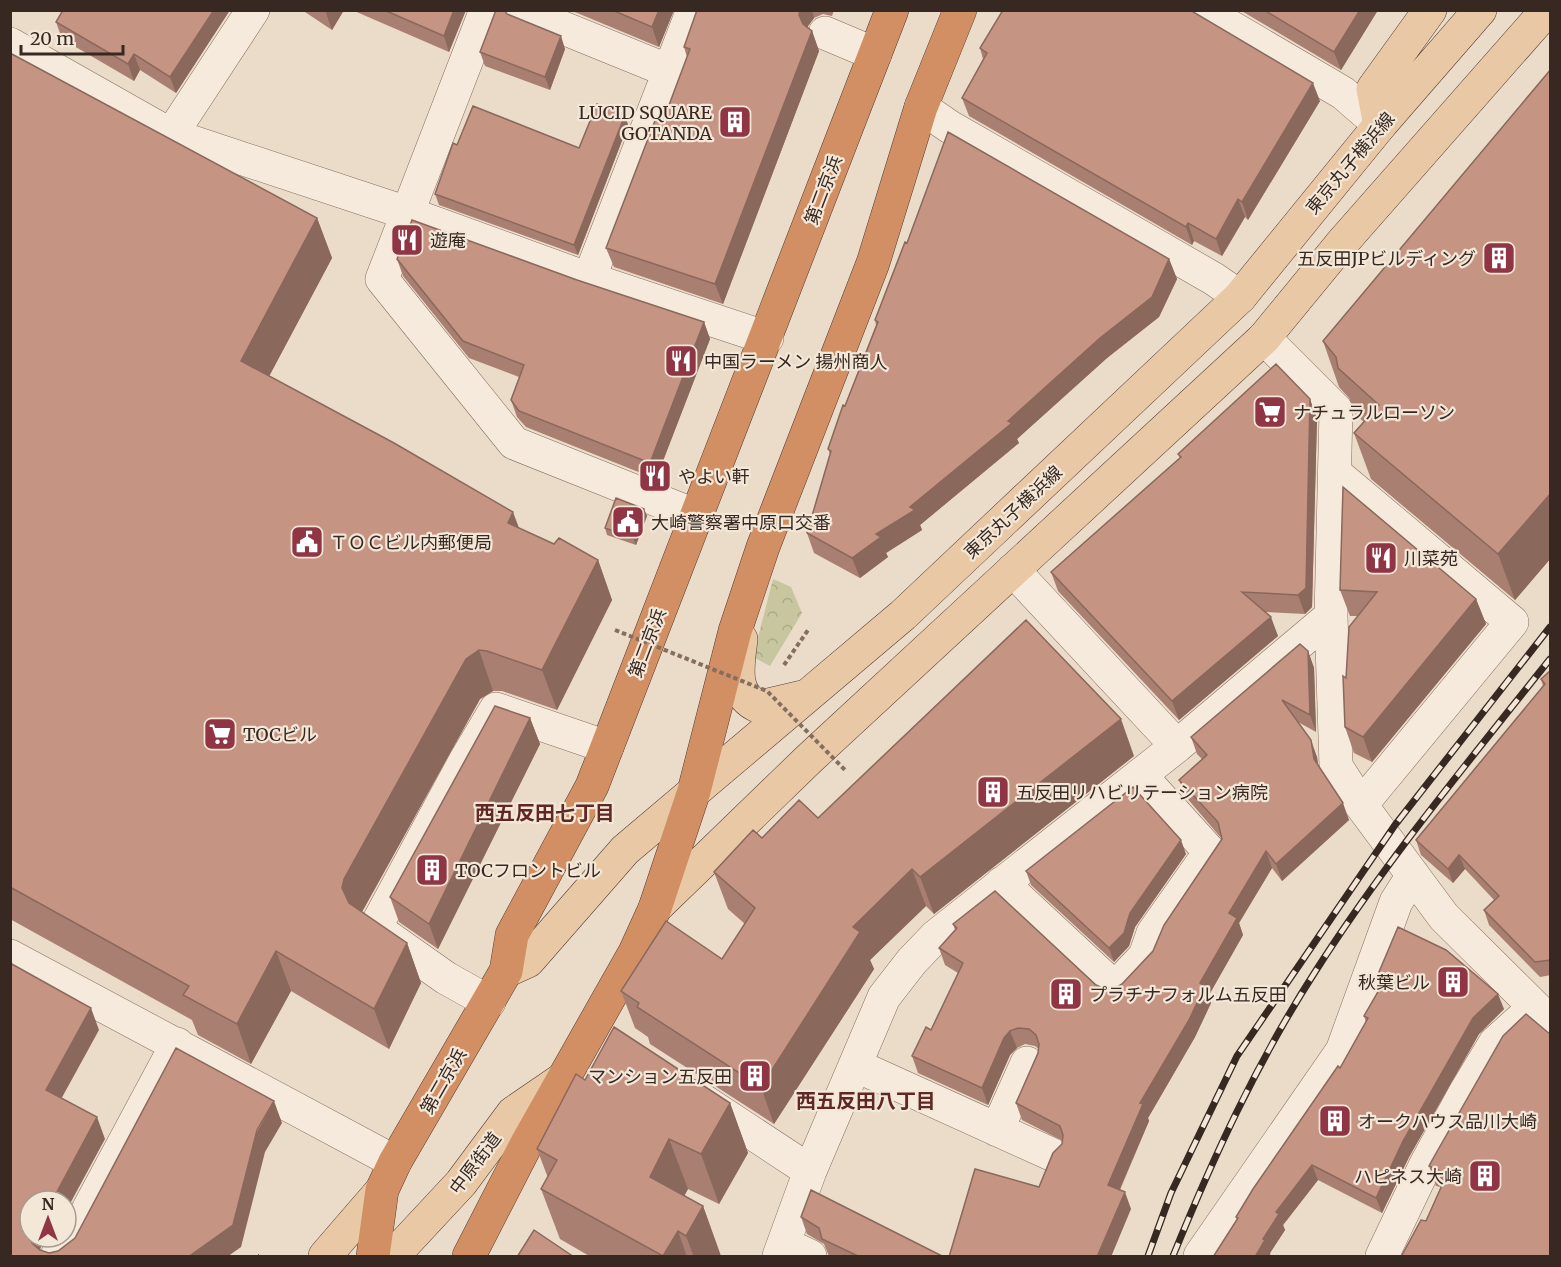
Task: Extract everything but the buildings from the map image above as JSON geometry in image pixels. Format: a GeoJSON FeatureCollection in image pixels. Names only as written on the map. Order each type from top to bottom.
{"type":"FeatureCollection","features":[{"type":"Feature","properties":{"kind":"highway","name":"第二京浜"},"geometry":{"type":"LineString","coordinates":[[374,1257],[389,1176],[506,971],[512,935],[588,795],[767,338],[892,10]]}},
{"type":"Feature","properties":{"kind":"highway"},"geometry":{"type":"LineString","coordinates":[[468,1257],[564,1078],[605,1036],[635,952],[655,908],[694,791],[735,631],[763,547],[873,263],[921,107],[960,10]]}},
{"type":"Feature","properties":{"kind":"main road"},"geometry":{"type":"LineString","coordinates":[[1380,125],[1373,88],[1430,10]]}},
{"type":"Feature","properties":{"kind":"main road","name":"東京丸子横浜線"},"geometry":{"type":"LineString","coordinates":[[506,971],[528,961],[625,850],[694,791],[730,764],[806,696],[903,615],[1240,297],[1380,125],[1480,10]]}},
{"type":"Feature","properties":{"kind":"main road"},"geometry":{"type":"LineString","coordinates":[[655,908],[810,758],[1264,338],[1342,243],[1547,10]]}},
{"type":"Feature","properties":{"kind":"main road"},"geometry":{"type":"LineString","coordinates":[[763,547],[742,633],[738,667],[739,689],[751,704],[760,707],[806,696]]}},
{"type":"Feature","properties":{"kind":"main road","name":"中原街道"},"geometry":{"type":"LineString","coordinates":[[393,1257],[461,1183],[513,1113],[564,1078]]}},
{"type":"Feature","properties":{"kind":"main road"},"geometry":{"type":"LineString","coordinates":[[325,1257],[389,1176]]}},
{"type":"Feature","properties":{"kind":"street"},"geometry":{"type":"LineString","coordinates":[[171,135],[253,10]]}},
{"type":"Feature","properties":{"kind":"street"},"geometry":{"type":"LineString","coordinates":[[486,10],[382,279],[514,443],[697,516]]}},
{"type":"Feature","properties":{"kind":"street"},"geometry":{"type":"LineString","coordinates":[[519,10],[669,71]]}},
{"type":"Feature","properties":{"kind":"street"},"geometry":{"type":"LineString","coordinates":[[589,279],[693,10]]}},
{"type":"Feature","properties":{"kind":"street"},"geometry":{"type":"LineString","coordinates":[[1202,10],[1343,93],[1380,125]]}},
{"type":"Feature","properties":{"kind":"street"},"geometry":{"type":"LineString","coordinates":[[825,33],[874,54]]}},
{"type":"Feature","properties":{"kind":"street"},"geometry":{"type":"LineString","coordinates":[[10,44],[171,135],[407,213],[589,279],[767,338]]}},
{"type":"Feature","properties":{"kind":"street"},"geometry":{"type":"LineString","coordinates":[[921,107],[950,127],[1214,279],[1240,297]]}},
{"type":"Feature","properties":{"kind":"street"},"geometry":{"type":"LineString","coordinates":[[1264,338],[1336,410],[1331,616],[1336,766],[1361,805],[1444,917],[1546,1007],[1495,1044],[1466,1090],[1425,1166],[1382,1257]]}},
{"type":"Feature","properties":{"kind":"street"},"geometry":{"type":"LineString","coordinates":[[1335,473],[1512,622],[1361,805]]}},
{"type":"Feature","properties":{"kind":"street"},"geometry":{"type":"LineString","coordinates":[[1013,570],[1177,746]]}},
{"type":"Feature","properties":{"kind":"street"},"geometry":{"type":"LineString","coordinates":[[791,1252],[810,1171],[857,1066],[884,997],[912,961],[936,936],[1177,746],[1331,616]]}},
{"type":"Feature","properties":{"kind":"street"},"geometry":{"type":"LineString","coordinates":[[489,1002],[446,978],[375,928],[465,761],[496,709],[607,747]]}},
{"type":"Feature","properties":{"kind":"street"},"geometry":{"type":"LineString","coordinates":[[1002,884],[1114,988],[1145,956],[1153,933],[1210,852],[1140,775]]}},
{"type":"Feature","properties":{"kind":"street"},"geometry":{"type":"LineString","coordinates":[[1200,1257],[1342,1051],[1396,902],[1413,875]]}},
{"type":"Feature","properties":{"kind":"street"},"geometry":{"type":"LineString","coordinates":[[10,956],[177,1044],[389,1176]]}},
{"type":"Feature","properties":{"kind":"street"},"geometry":{"type":"LineString","coordinates":[[57,1257],[66,1251],[177,1044]]}},
{"type":"Feature","properties":{"kind":"street"},"geometry":{"type":"LineString","coordinates":[[997,1130],[1027,1063]]}},
{"type":"Feature","properties":{"kind":"street"},"geometry":{"type":"LineString","coordinates":[[857,1066],[1051,1154]]}},
{"type":"Feature","properties":{"kind":"street"},"geometry":{"type":"LineString","coordinates":[[676,1082],[810,1171]]}},
{"type":"Feature","properties":{"kind":"path"},"geometry":{"type":"LineString","coordinates":[[615,630],[767,691],[846,771]]}},
{"type":"Feature","properties":{"kind":"path"},"geometry":{"type":"LineString","coordinates":[[779,673],[808,630]]}},
{"type":"Feature","properties":{"kind":"path"},"geometry":{"type":"LineString","coordinates":[[767,691],[773,682]]}},
{"type":"Feature","properties":{"kind":"green space"},"geometry":{"type":"Polygon","coordinates":[[[773,579],[791,587],[802,613],[770,666],[753,657],[773,579]]]}},
{"type":"Feature","properties":{"kind":"railway"},"geometry":{"type":"LineString","coordinates":[[1148,1256],[1171,1193],[1237,1056],[1395,825],[1550,627]]}},
{"type":"Feature","properties":{"kind":"railway"},"geometry":{"type":"LineString","coordinates":[[1173,1256],[1237,1111],[1274,1041],[1315,972],[1399,852],[1550,659]]}},
{"type":"Feature","properties":{"kind":"place","name":"LUCID SQUARE GOTANDA"},"geometry":{"type":"Point","coordinates":[735,122]}},
{"type":"Feature","properties":{"kind":"place","name":"遊庵"},"geometry":{"type":"Point","coordinates":[407,240]}},
{"type":"Feature","properties":{"kind":"place","name":"五反田JPビルディング"},"geometry":{"type":"Point","coordinates":[1499,258]}},
{"type":"Feature","properties":{"kind":"place","name":"中国ラーメン 揚州商人"},"geometry":{"type":"Point","coordinates":[681,361]}},
{"type":"Feature","properties":{"kind":"place","name":"ナチュラルローソン"},"geometry":{"type":"Point","coordinates":[1270,412]}},
{"type":"Feature","properties":{"kind":"place","name":"やよい軒"},"geometry":{"type":"Point","coordinates":[655,476]}},
{"type":"Feature","properties":{"kind":"place","name":"大崎警察署中原口交番"},"geometry":{"type":"Point","coordinates":[628,522]}},
{"type":"Feature","properties":{"kind":"place","name":"ＴＯＣビル内郵便局"},"geometry":{"type":"Point","coordinates":[307,542]}},
{"type":"Feature","properties":{"kind":"place","name":"川菜苑"},"geometry":{"type":"Point","coordinates":[1381,558]}},
{"type":"Feature","properties":{"kind":"place","name":"TOCビル"},"geometry":{"type":"Point","coordinates":[220,734]}},
{"type":"Feature","properties":{"kind":"place","name":"五反田リハビリテーション病院"},"geometry":{"type":"Point","coordinates":[993,792]}},
{"type":"Feature","properties":{"kind":"place","name":"TOCフロントビル"},"geometry":{"type":"Point","coordinates":[432,870]}},
{"type":"Feature","properties":{"kind":"place","name":"秋葉ビル"},"geometry":{"type":"Point","coordinates":[1453,982]}},
{"type":"Feature","properties":{"kind":"place","name":"プラチナフォルム五反田"},"geometry":{"type":"Point","coordinates":[1066,994]}},
{"type":"Feature","properties":{"kind":"place","name":"マンション五反田"},"geometry":{"type":"Point","coordinates":[755,1076]}},
{"type":"Feature","properties":{"kind":"place","name":"オークハウス品川大崎"},"geometry":{"type":"Point","coordinates":[1335,1121]}},
{"type":"Feature","properties":{"kind":"place","name":"ハピネス大崎"},"geometry":{"type":"Point","coordinates":[1485,1176]}},
{"type":"Feature","properties":{"kind":"district","name":"西五反田七丁目"},"geometry":{"type":"Point","coordinates":[545,812]}},
{"type":"Feature","properties":{"kind":"district","name":"西五反田八丁目"},"geometry":{"type":"Point","coordinates":[866,1100]}}]}
